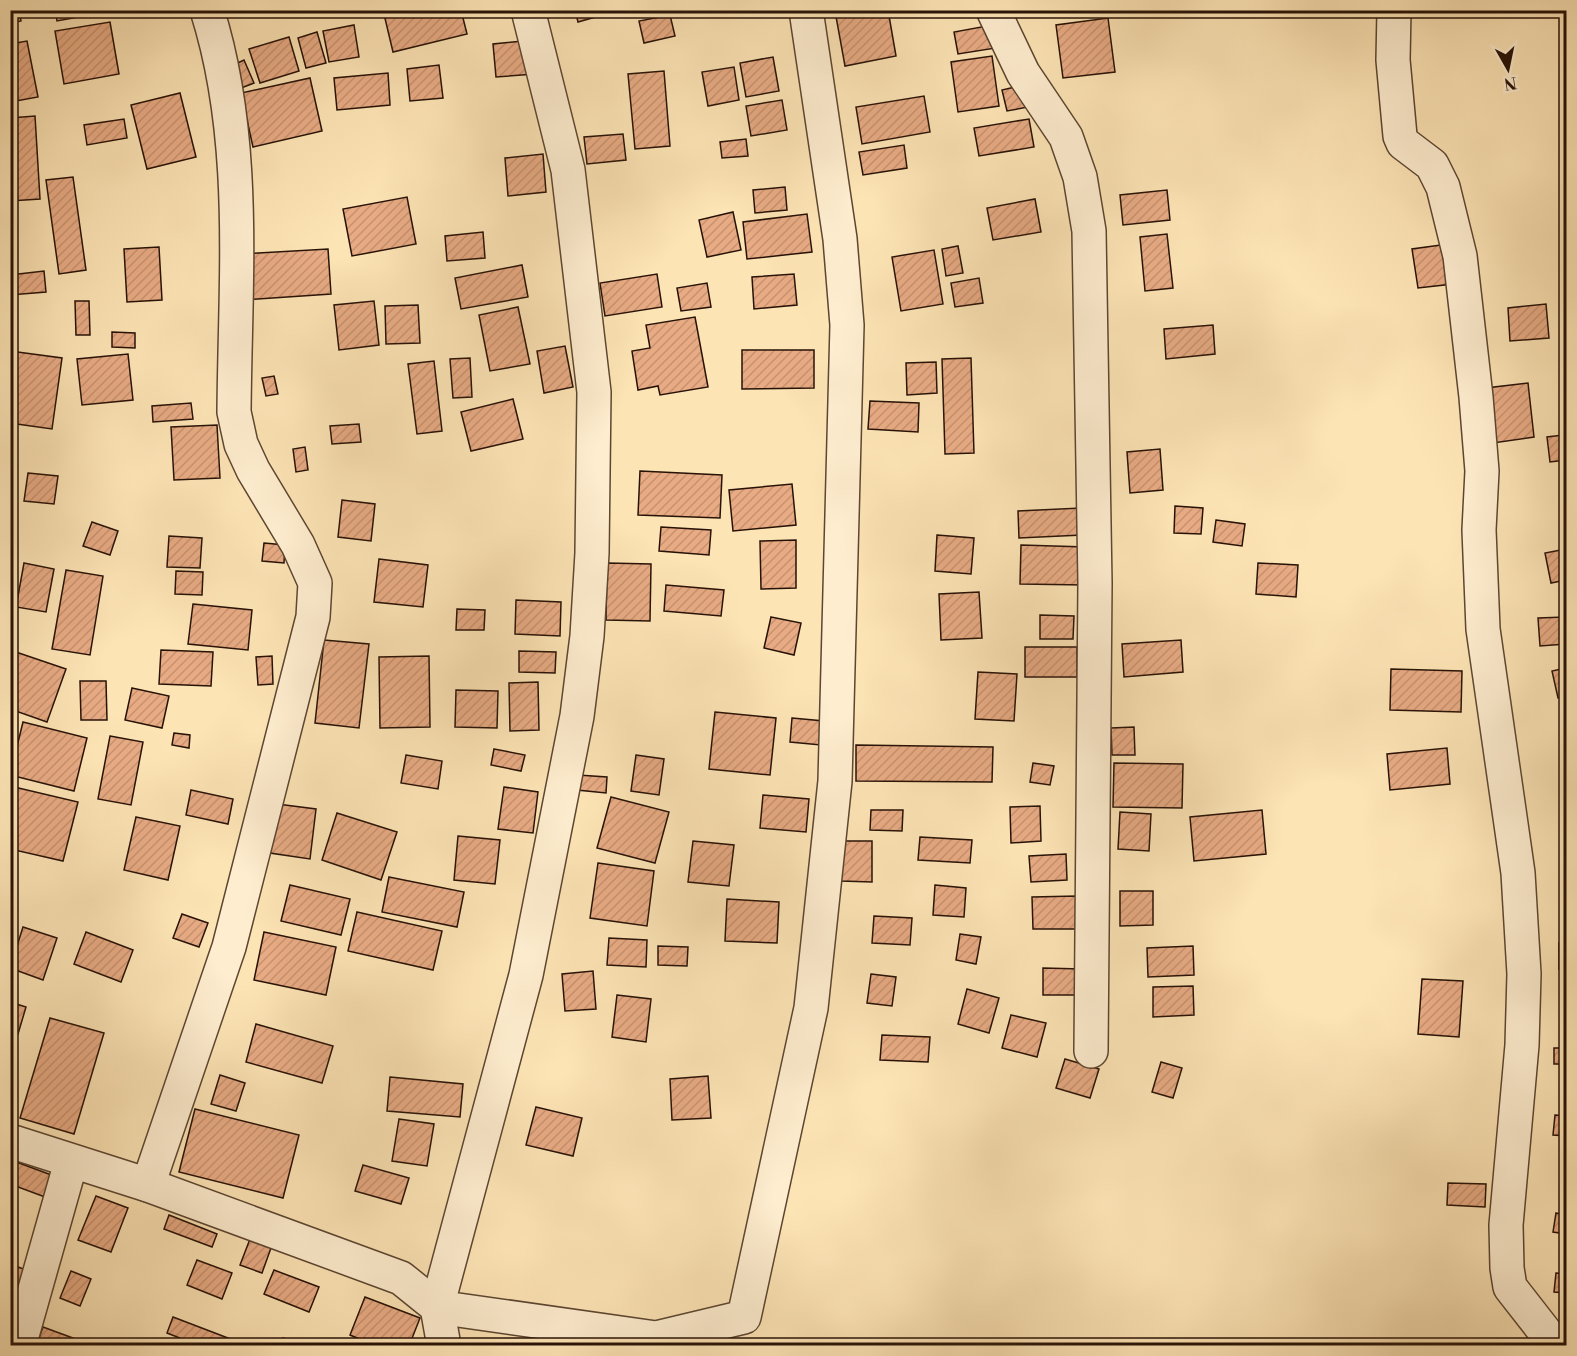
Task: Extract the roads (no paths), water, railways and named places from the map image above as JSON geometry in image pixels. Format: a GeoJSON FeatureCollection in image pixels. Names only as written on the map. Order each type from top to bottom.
{"type":"FeatureCollection","features":[{"type":"Feature","properties":{"kind":"street"},"geometry":{"type":"LineString","coordinates":[[148,1185],[229,947],[313,617],[315,583],[298,545],[253,470],[241,444],[234,412],[235,196],[229,97],[207,10]]}},
{"type":"Feature","properties":{"kind":"street"},"geometry":{"type":"LineString","coordinates":[[444,1346],[437,1307],[526,975],[577,716],[587,636],[592,554],[594,392],[568,170],[528,10]]}},
{"type":"Feature","properties":{"kind":"street"},"geometry":{"type":"LineString","coordinates":[[10,1141],[148,1185],[400,1278],[437,1307],[656,1338],[744,1317],[812,1008],[835,781],[847,325],[840,239],[806,10]]}},
{"type":"Feature","properties":{"kind":"street"},"geometry":{"type":"LineString","coordinates":[[993,10],[1023,73],[1066,137],[1080,177],[1089,231],[1095,583],[1091,1051]]}},
{"type":"Feature","properties":{"kind":"street"},"geometry":{"type":"LineString","coordinates":[[1394,10],[1393,60],[1400,136],[1403,143],[1432,165],[1443,187],[1460,256],[1467,312],[1482,471],[1479,530],[1483,630],[1518,873],[1524,974],[1522,1045],[1506,1225],[1507,1268],[1510,1287],[1551,1342]]}},
{"type":"Feature","properties":{"kind":"street"},"geometry":{"type":"LineString","coordinates":[[19,1346],[71,1162]]}}]}
